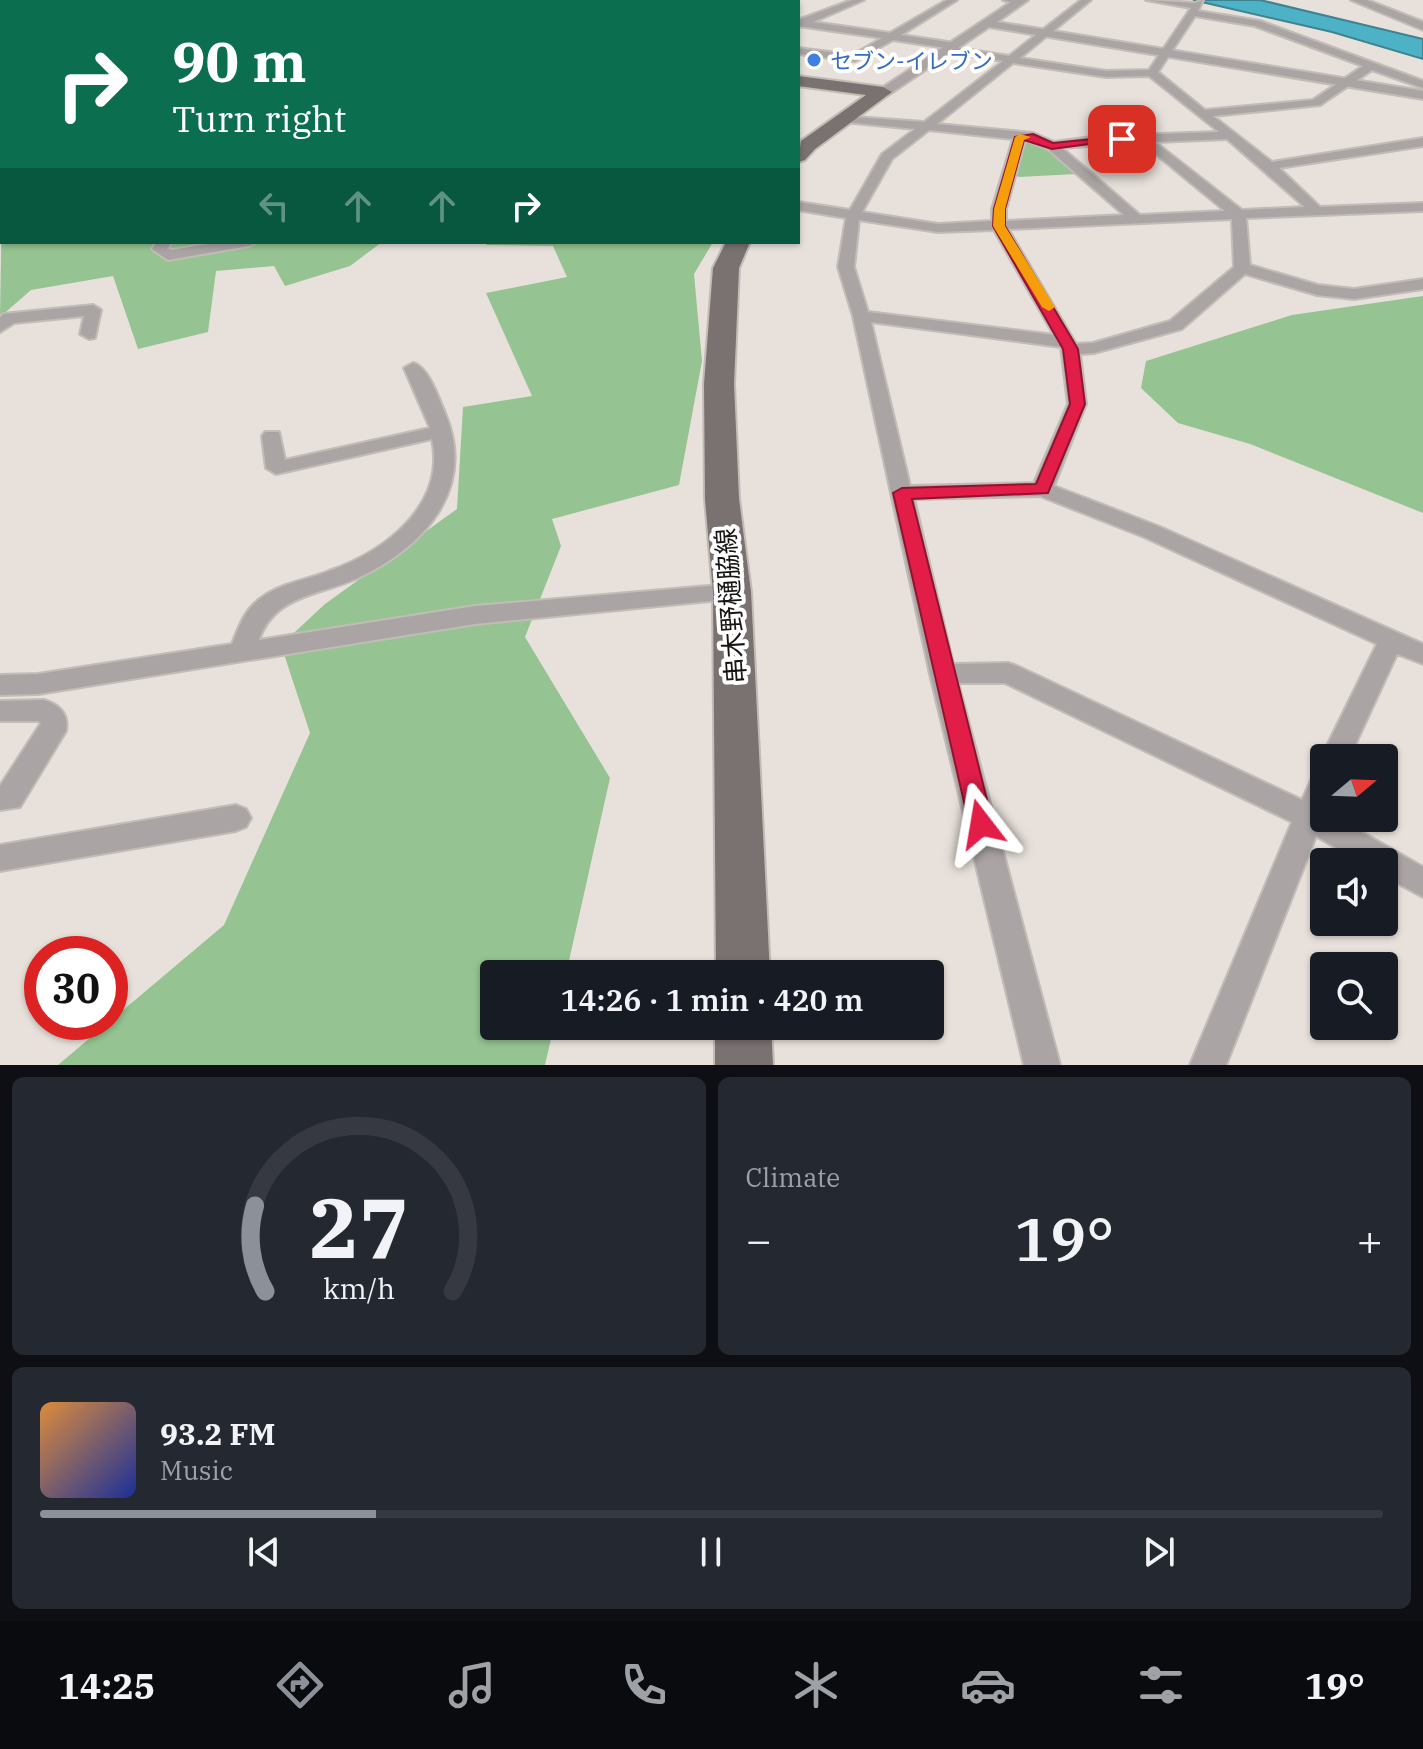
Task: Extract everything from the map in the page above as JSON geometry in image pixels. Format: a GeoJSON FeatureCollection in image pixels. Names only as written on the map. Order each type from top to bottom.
{"type":"FeatureCollection","features":[{"type":"Feature","properties":{"kind":"main road"},"geometry":{"type":"LineString","coordinates":[[800,81],[883,92]]}},
{"type":"Feature","properties":{"kind":"main road"},"geometry":{"type":"LineString","coordinates":[[800,154],[883,92]]}},
{"type":"Feature","properties":{"kind":"main road","name":"串木野樋脇線"},"geometry":{"type":"LineString","coordinates":[[737,244],[726,268],[719,384],[722,499],[732,592],[743,960]]}},
{"type":"Feature","properties":{"kind":"main road"},"geometry":{"type":"LineString","coordinates":[[743,1040],[744,1065]]}},
{"type":"Feature","properties":{"kind":"street"},"geometry":{"type":"LineString","coordinates":[[838,0],[856,2]]}},
{"type":"Feature","properties":{"kind":"street"},"geometry":{"type":"LineString","coordinates":[[800,51],[855,58],[953,0]]}},
{"type":"Feature","properties":{"kind":"street"},"geometry":{"type":"LineString","coordinates":[[1042,1065],[943,674],[861,316],[846,267],[853,216],[887,157],[1087,0]]}},
{"type":"Feature","properties":{"kind":"street"},"geometry":{"type":"LineString","coordinates":[[1150,0],[1197,6],[1257,23],[1423,85]]}},
{"type":"Feature","properties":{"kind":"street"},"geometry":{"type":"LineString","coordinates":[[1357,0],[1423,26]]}},
{"type":"Feature","properties":{"kind":"street"},"geometry":{"type":"LineString","coordinates":[[883,92],[990,24],[1016,1]]}},
{"type":"Feature","properties":{"kind":"street"},"geometry":{"type":"LineString","coordinates":[[800,23],[856,2]]}},
{"type":"Feature","properties":{"kind":"street"},"geometry":{"type":"LineString","coordinates":[[1152,73],[1197,6]]}},
{"type":"Feature","properties":{"kind":"street"},"geometry":{"type":"LineString","coordinates":[[800,23],[893,35],[1007,60],[1106,74],[1152,73],[1206,113],[1317,211]]}},
{"type":"Feature","properties":{"kind":"street"},"geometry":{"type":"LineString","coordinates":[[990,24],[1423,95]]}},
{"type":"Feature","properties":{"kind":"street"},"geometry":{"type":"LineString","coordinates":[[1206,113],[1316,103],[1371,66]]}},
{"type":"Feature","properties":{"kind":"street"},"geometry":{"type":"LineString","coordinates":[[845,118],[1033,137],[1052,146],[1139,221]]}},
{"type":"Feature","properties":{"kind":"street"},"geometry":{"type":"LineString","coordinates":[[1052,146],[1143,138],[1231,135]]}},
{"type":"Feature","properties":{"kind":"street"},"geometry":{"type":"LineString","coordinates":[[1020,137],[999,209],[999,226],[1058,323],[1068,346],[1077,404],[1042,489]]}},
{"type":"Feature","properties":{"kind":"street"},"geometry":{"type":"LineString","coordinates":[[1143,138],[1239,215],[1242,268]]}},
{"type":"Feature","properties":{"kind":"street"},"geometry":{"type":"LineString","coordinates":[[1269,166],[1423,142]]}},
{"type":"Feature","properties":{"kind":"street"},"geometry":{"type":"LineString","coordinates":[[800,206],[938,228],[1423,207]]}},
{"type":"Feature","properties":{"kind":"street"},"geometry":{"type":"LineString","coordinates":[[164,244],[160,249],[168,255],[237,244]]}},
{"type":"Feature","properties":{"kind":"street"},"geometry":{"type":"LineString","coordinates":[[861,316],[1094,348],[1176,325],[1242,268]]}},
{"type":"Feature","properties":{"kind":"street"},"geometry":{"type":"LineString","coordinates":[[1242,268],[1317,290],[1354,294],[1423,284]]}},
{"type":"Feature","properties":{"kind":"street"},"geometry":{"type":"LineString","coordinates":[[0,327],[9,318],[93,310],[89,334]]}},
{"type":"Feature","properties":{"kind":"street"},"geometry":{"type":"LineString","coordinates":[[242,651],[259,613],[292,591],[347,573],[391,550],[422,525],[438,496],[444,469],[441,431],[413,368]]}},
{"type":"Feature","properties":{"kind":"street"},"geometry":{"type":"LineString","coordinates":[[272,436],[278,475],[441,431]]}},
{"type":"Feature","properties":{"kind":"street"},"geometry":{"type":"LineString","coordinates":[[902,493],[1042,489],[1152,532],[1423,655]]}},
{"type":"Feature","properties":{"kind":"street"},"geometry":{"type":"LineString","coordinates":[[0,685],[38,684],[475,615],[732,592]]}},
{"type":"Feature","properties":{"kind":"street"},"geometry":{"type":"LineString","coordinates":[[1342,744],[1392,639]]}},
{"type":"Feature","properties":{"kind":"street"},"geometry":{"type":"LineString","coordinates":[[943,674],[1008,673],[1308,816],[1423,883]]}},
{"type":"Feature","properties":{"kind":"street"},"geometry":{"type":"LineString","coordinates":[[0,711],[44,710],[55,720],[53,731],[3,803]]}},
{"type":"Feature","properties":{"kind":"street"},"geometry":{"type":"LineString","coordinates":[[1208,1065],[1310,812]]}},
{"type":"Feature","properties":{"kind":"street"},"geometry":{"type":"LineString","coordinates":[[0,858],[236,818]]}},
{"type":"Feature","properties":{"kind":"green space"},"geometry":{"type":"Polygon","coordinates":[[[1023,141],[1054,152],[1076,174],[1019,177],[1014,174],[1023,141]]]}},
{"type":"Feature","properties":{"kind":"green space"},"geometry":{"type":"Polygon","coordinates":[[[1,244],[379,244],[350,266],[285,286],[274,266],[216,271],[208,332],[138,349],[113,276],[31,290],[0,317],[1,244]]]}},
{"type":"Feature","properties":{"kind":"green space"},"geometry":{"type":"Polygon","coordinates":[[[486,244],[712,244],[694,274],[702,361],[679,485],[552,519],[561,546],[525,637],[610,778],[569,960],[480,960],[480,1040],[551,1040],[545,1065],[58,1065],[88,1040],[128,1040],[128,1006],[224,925],[310,733],[281,645],[325,604],[457,509],[463,407],[532,396],[486,293],[567,277],[553,246],[486,244]]]}},
{"type":"Feature","properties":{"kind":"green space"},"geometry":{"type":"Polygon","coordinates":[[[1423,296],[1423,513],[1250,444],[1178,423],[1141,388],[1146,361],[1292,315],[1423,296]]]}},
{"type":"Feature","properties":{"kind":"water"},"geometry":{"type":"Polygon","coordinates":[[[1193,0],[1260,0],[1423,39],[1423,59],[1332,32],[1193,0]]]}},
{"type":"Feature","properties":{"kind":"slow traffic"},"geometry":{"type":"LineString","coordinates":[[1026,137],[1020,137],[999,209],[999,226],[1049,307]]}},
{"type":"Feature","properties":{"kind":"place","name":"セブン-イレブン"},"geometry":{"type":"Point","coordinates":[814,60]}},
{"type":"Feature","properties":{"kind":"route"},"geometry":{"type":"LineString","coordinates":[[981,824],[902,493],[1042,489],[1077,404],[1071,349],[999,226],[999,209],[1020,137],[1033,137],[1052,146],[1122,139]]}}]}
